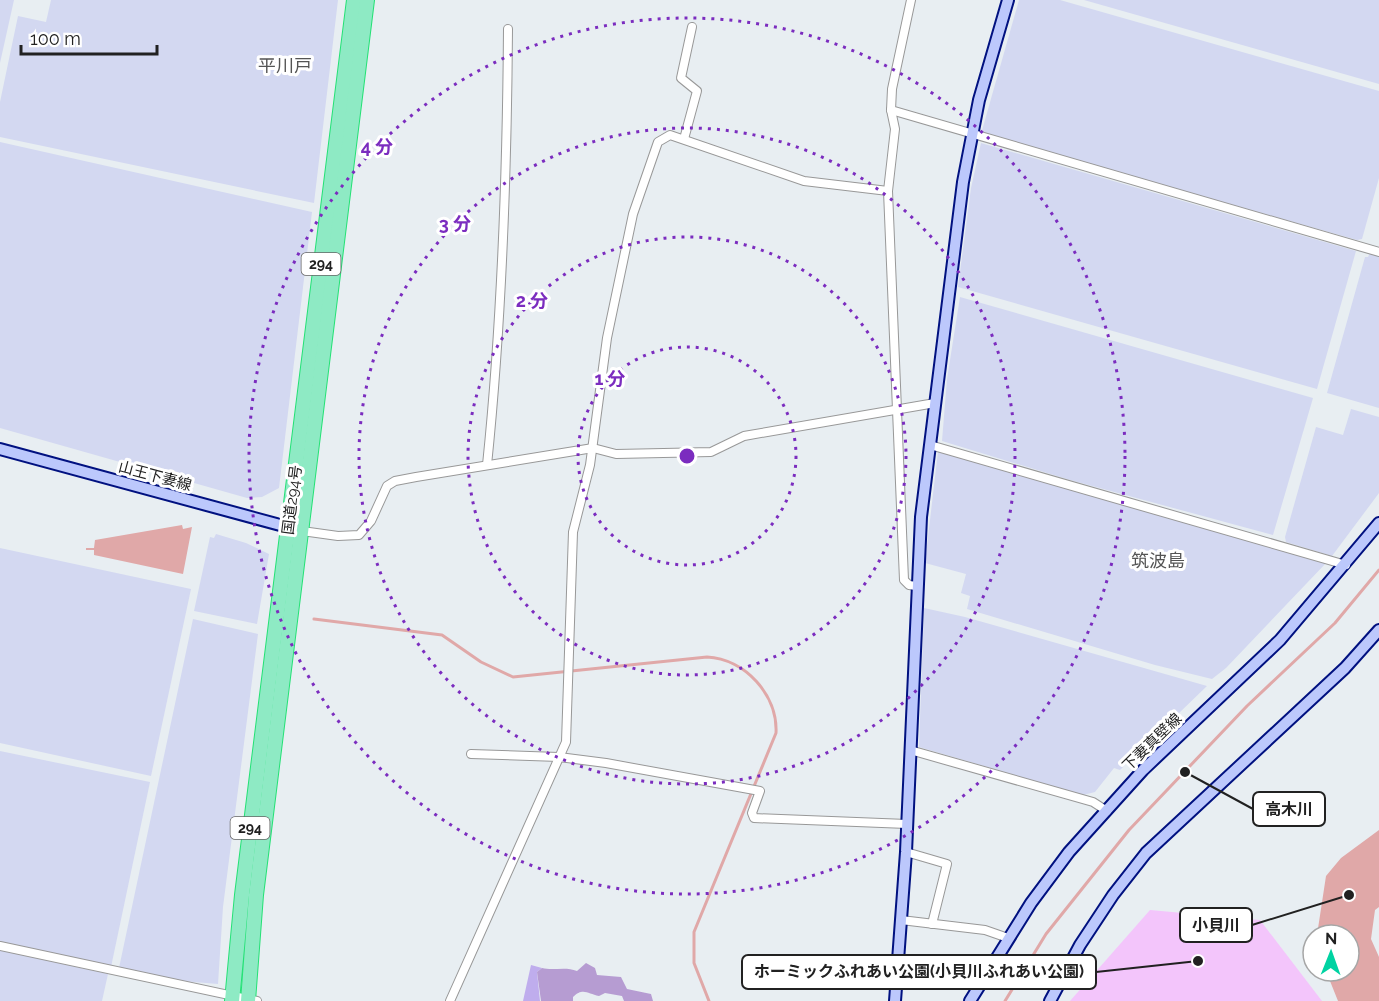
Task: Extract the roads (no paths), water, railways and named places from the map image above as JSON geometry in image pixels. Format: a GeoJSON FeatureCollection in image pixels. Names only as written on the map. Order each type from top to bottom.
{"type":"FeatureCollection","features":[{"type":"Feature","properties":{"kind":"highway","name":"国道294号"},"geometry":{"type":"LineString","coordinates":[[251,1000],[256,895],[354,0]]}},
{"type":"Feature","properties":{"kind":"highway","name":"国道294号"},"geometry":{"type":"LineString","coordinates":[[232,999],[243,884],[295,529],[367,0]]}},
{"type":"Feature","properties":{"kind":"street"},"geometry":{"type":"LineString","coordinates":[[911,0],[892,89],[891,110],[895,129],[888,191],[895,409],[904,580],[909,585],[916,586]]}},
{"type":"Feature","properties":{"kind":"street"},"geometry":{"type":"LineString","coordinates":[[895,1001],[906,852],[916,586],[921,517],[958,214],[979,100],[1008,0]]}},
{"type":"Feature","properties":{"kind":"street"},"geometry":{"type":"LineString","coordinates":[[684,139],[697,91],[681,78],[692,27]]}},
{"type":"Feature","properties":{"kind":"street"},"geometry":{"type":"LineString","coordinates":[[487,465],[495,391],[507,183],[508,29]]}},
{"type":"Feature","properties":{"kind":"street"},"geometry":{"type":"LineString","coordinates":[[891,110],[1379,252]]}},
{"type":"Feature","properties":{"kind":"street"},"geometry":{"type":"LineString","coordinates":[[450,1001],[566,742],[573,532],[593,448],[607,338],[633,214],[658,142],[670,135],[804,181],[888,191]]}},
{"type":"Feature","properties":{"kind":"street"},"geometry":{"type":"LineString","coordinates":[[295,529],[338,536],[358,535],[371,521],[387,486],[395,481],[593,448],[616,454],[711,452],[744,436],[935,403]]}},
{"type":"Feature","properties":{"kind":"street"},"geometry":{"type":"LineString","coordinates":[[930,445],[1346,565]]}},
{"type":"Feature","properties":{"kind":"street","name":"山王下妻線"},"geometry":{"type":"LineString","coordinates":[[0,449],[295,529]]}},
{"type":"Feature","properties":{"kind":"street","name":"下妻真壁線"},"geometry":{"type":"LineString","coordinates":[[970,1001],[1008,938],[1050,877],[1143,770],[1280,640],[1346,565],[1379,523]]}},
{"type":"Feature","properties":{"kind":"street"},"geometry":{"type":"LineString","coordinates":[[1050,1001],[1080,945],[1146,853],[1345,668],[1379,630]]}},
{"type":"Feature","properties":{"kind":"street"},"geometry":{"type":"LineString","coordinates":[[909,750],[1094,802],[1107,811]]}},
{"type":"Feature","properties":{"kind":"street"},"geometry":{"type":"LineString","coordinates":[[471,754],[559,757],[747,788],[760,791],[752,813],[754,818],[907,824]]}},
{"type":"Feature","properties":{"kind":"street"},"geometry":{"type":"LineString","coordinates":[[906,852],[947,864],[932,924]]}},
{"type":"Feature","properties":{"kind":"street"},"geometry":{"type":"LineString","coordinates":[[901,920],[985,930],[1008,938]]}},
{"type":"Feature","properties":{"kind":"street"},"geometry":{"type":"LineString","coordinates":[[0,946],[232,999],[251,1000]]}},
{"type":"Feature","properties":{"kind":"waterway"},"geometry":{"type":"LineString","coordinates":[[1005,1001],[1046,934],[1129,830],[1247,706],[1335,623],[1379,570]]}},
{"type":"Feature","properties":{"kind":"waterway"},"geometry":{"type":"LineString","coordinates":[[314,619],[442,635],[481,662],[513,677],[707,657],[721,659],[746,672],[765,693],[771,705],[776,733],[694,932],[694,963],[709,1001]]}},
{"type":"Feature","properties":{"kind":"place","name":"高木川"},"geometry":{"type":"Point","coordinates":[1185,772]}},
{"type":"Feature","properties":{"kind":"place","name":"小貝川"},"geometry":{"type":"Point","coordinates":[1349,895]}},
{"type":"Feature","properties":{"kind":"place","name":"ホーミックふれあい公園(小貝川ふれあい公園)"},"geometry":{"type":"Point","coordinates":[1198,961]}},
{"type":"Feature","properties":{"kind":"district","name":"平川戸"},"geometry":{"type":"Point","coordinates":[285,65]}},
{"type":"Feature","properties":{"kind":"district","name":"筑波島"},"geometry":{"type":"Point","coordinates":[1158,560]}}]}
